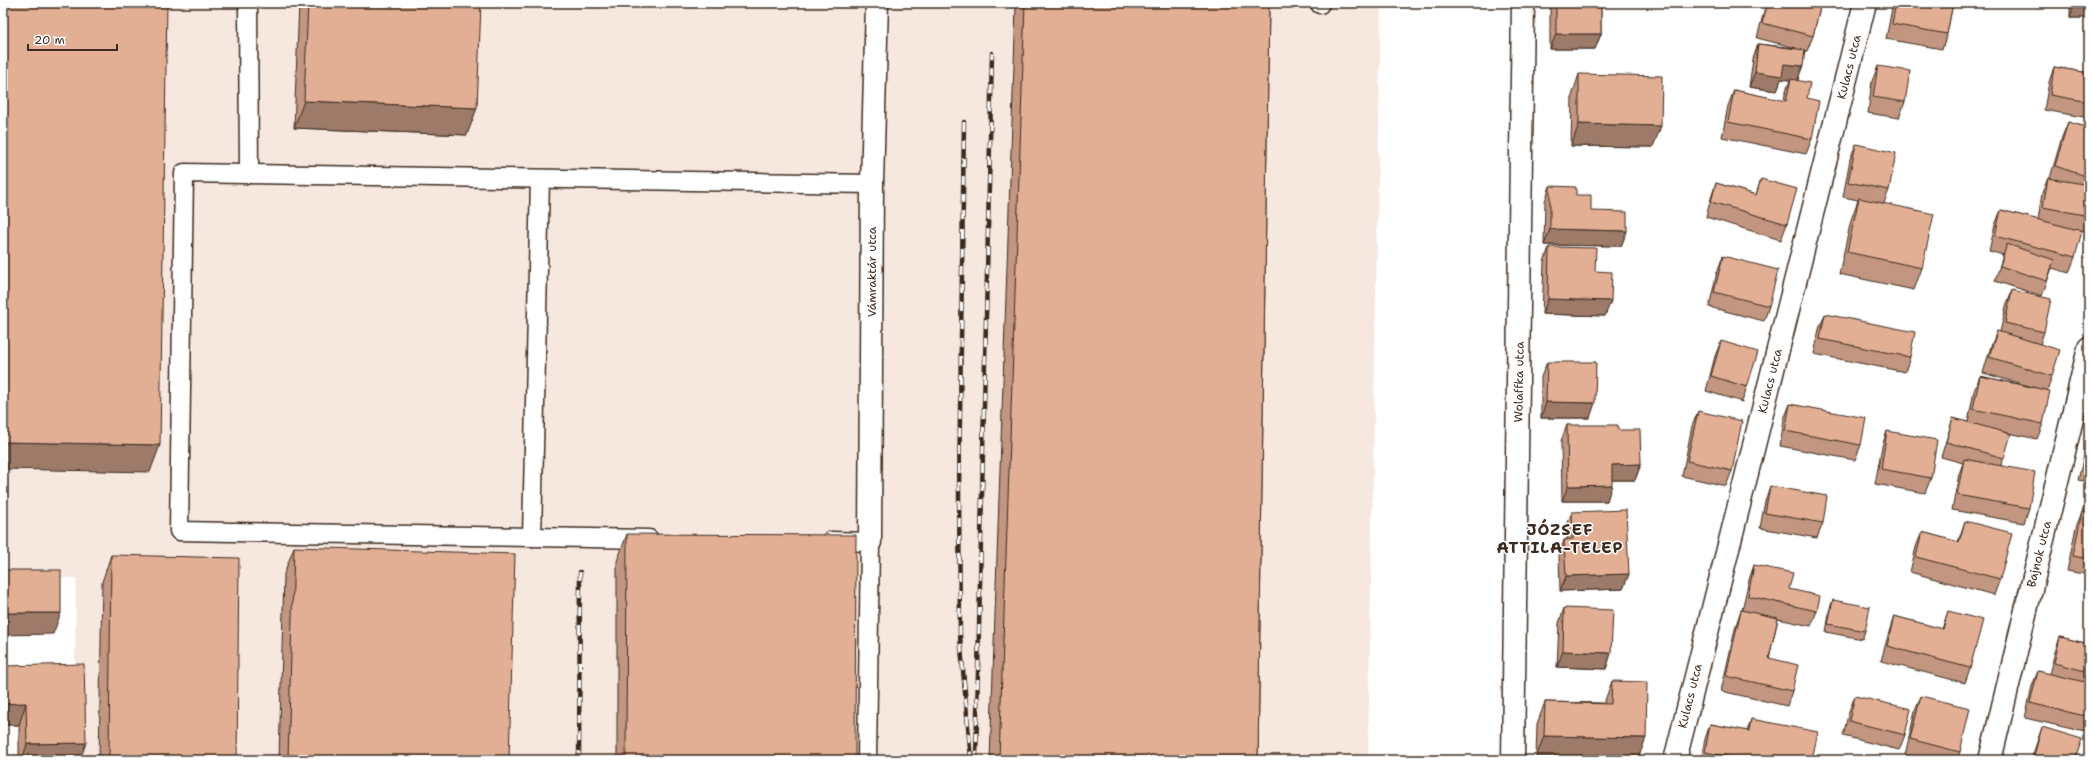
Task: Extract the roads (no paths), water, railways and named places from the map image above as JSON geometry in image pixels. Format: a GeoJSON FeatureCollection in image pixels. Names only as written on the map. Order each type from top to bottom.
{"type":"FeatureCollection","features":[{"type":"Feature","properties":{"kind":"street","name":"Vámraktár utca"},"geometry":{"type":"LineString","coordinates":[[870,542],[872,184],[877,3]]}},
{"type":"Feature","properties":{"kind":"street","name":"Wolaffka utca"},"geometry":{"type":"LineString","coordinates":[[1513,760],[1524,3]]}},
{"type":"Feature","properties":{"kind":"street","name":"Kulacs utca"},"geometry":{"type":"LineString","coordinates":[[1675,760],[1865,3]]}},
{"type":"Feature","properties":{"kind":"street","name":"Bajnok utca"},"geometry":{"type":"LineString","coordinates":[[1990,760],[2089,348]]}},
{"type":"Feature","properties":{"kind":"lane"},"geometry":{"type":"LineString","coordinates":[[248,3],[249,174]]}},
{"type":"Feature","properties":{"kind":"lane"},"geometry":{"type":"LineString","coordinates":[[666,539],[179,531],[184,173],[872,184]]}},
{"type":"Feature","properties":{"kind":"lane"},"geometry":{"type":"LineString","coordinates":[[532,537],[540,179]]}},
{"type":"Feature","properties":{"kind":"lane"},"geometry":{"type":"LineString","coordinates":[[815,541],[870,542],[867,760]]}},
{"type":"Feature","properties":{"kind":"railway"},"geometry":{"type":"LineString","coordinates":[[976,760],[992,53]]}},
{"type":"Feature","properties":{"kind":"railway"},"geometry":{"type":"LineString","coordinates":[[964,122],[959,488],[960,636],[971,760]]}},
{"type":"Feature","properties":{"kind":"railway"},"geometry":{"type":"LineString","coordinates":[[579,760],[580,572]]}},
{"type":"Feature","properties":{"kind":"district","name":"JÓZSEF ATTILA-TELEP"},"geometry":{"type":"Point","coordinates":[1560,538]}}]}
